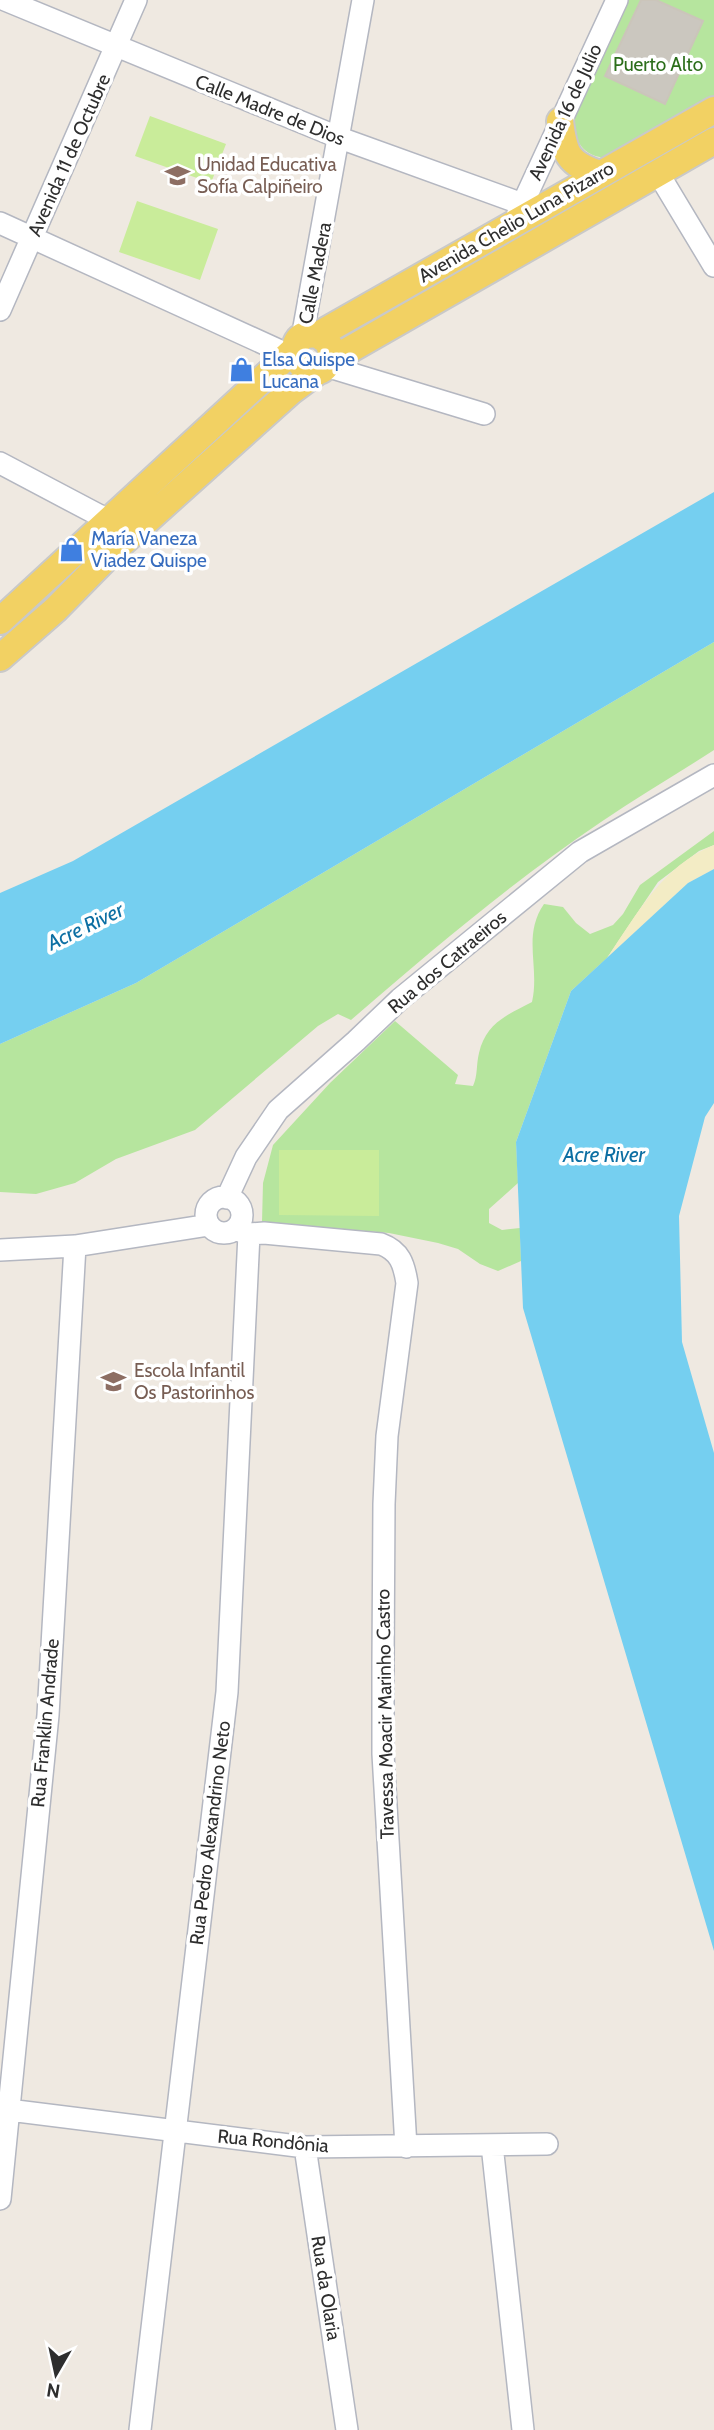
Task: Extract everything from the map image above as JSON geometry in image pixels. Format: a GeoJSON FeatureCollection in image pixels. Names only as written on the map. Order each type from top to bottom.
{"type":"FeatureCollection","features":[{"type":"Feature","properties":{"kind":"main road","name":"Avenida Chelio Luna Pizarro"},"geometry":{"type":"LineString","coordinates":[[0,621],[301,344],[525,213],[714,110]]}},
{"type":"Feature","properties":{"kind":"main road"},"geometry":{"type":"LineString","coordinates":[[560,121],[563,146],[569,159],[582,169],[600,174]]}},
{"type":"Feature","properties":{"kind":"main road","name":"Avenida Chelio Luna Pizarro"},"geometry":{"type":"LineString","coordinates":[[0,658],[55,610],[134,531],[290,392],[326,365],[714,141]]}},
{"type":"Feature","properties":{"kind":"main road"},"geometry":{"type":"LineString","coordinates":[[301,344],[296,360],[299,365],[309,371],[326,365]]}},
{"type":"Feature","properties":{"kind":"street","name":"Calle Madre de Dios"},"geometry":{"type":"LineString","coordinates":[[5,0],[525,213]]}},
{"type":"Feature","properties":{"kind":"street","name":"Avenida 11 de Octubre"},"geometry":{"type":"LineString","coordinates":[[0,310],[136,0]]}},
{"type":"Feature","properties":{"kind":"street","name":"Calle Madera"},"geometry":{"type":"LineString","coordinates":[[301,344],[363,0]]}},
{"type":"Feature","properties":{"kind":"street","name":"Avenida 16 de Julio"},"geometry":{"type":"LineString","coordinates":[[525,213],[560,121],[617,0]]}},
{"type":"Feature","properties":{"kind":"street"},"geometry":{"type":"LineString","coordinates":[[658,173],[714,266]]}},
{"type":"Feature","properties":{"kind":"street"},"geometry":{"type":"LineString","coordinates":[[0,223],[301,344]]}},
{"type":"Feature","properties":{"kind":"street"},"geometry":{"type":"LineString","coordinates":[[326,365],[484,414]]}},
{"type":"Feature","properties":{"kind":"street"},"geometry":{"type":"LineString","coordinates":[[0,463],[108,520]]}},
{"type":"Feature","properties":{"kind":"street","name":"Rua dos Catraeiros"},"geometry":{"type":"LineString","coordinates":[[227,1198],[246,1157],[278,1110],[400,999],[580,852],[714,775]]}},
{"type":"Feature","properties":{"kind":"street"},"geometry":{"type":"LineString","coordinates":[[227,1198],[237,1203],[242,1214],[242,1232],[218,1233],[209,1225],[207,1209],[215,1200],[227,1198]]}},
{"type":"Feature","properties":{"kind":"street"},"geometry":{"type":"LineString","coordinates":[[0,1250],[75,1246],[209,1225]]}},
{"type":"Feature","properties":{"kind":"street","name":"Travessa Moacir Marinho Castro"},"geometry":{"type":"LineString","coordinates":[[242,1232],[381,1244],[395,1251],[404,1263],[407,1283],[387,1436],[384,1504],[383,1754],[406,2147]]}},
{"type":"Feature","properties":{"kind":"street","name":"Rua Pedro Alexandrino Neto"},"geometry":{"type":"LineString","coordinates":[[140,2430],[226,1692],[242,1232]]}},
{"type":"Feature","properties":{"kind":"street","name":"Rua Franklin Andrade"},"geometry":{"type":"LineString","coordinates":[[0,2199],[5,2110],[48,1715],[75,1246]]}},
{"type":"Feature","properties":{"kind":"street","name":"Rua Rondônia"},"geometry":{"type":"LineString","coordinates":[[5,2110],[305,2147],[547,2144]]}},
{"type":"Feature","properties":{"kind":"street"},"geometry":{"type":"LineString","coordinates":[[492,2145],[523,2430]]}},
{"type":"Feature","properties":{"kind":"street","name":"Rua da Olaria"},"geometry":{"type":"LineString","coordinates":[[305,2147],[347,2430]]}},
{"type":"Feature","properties":{"kind":"green space","name":"Puerto Alto"},"geometry":{"type":"Polygon","coordinates":[[[626,0],[714,0],[714,99],[609,158],[599,157],[581,146],[575,133],[572,115],[626,0]]]}},
{"type":"Feature","properties":{"kind":"green space"},"geometry":{"type":"Polygon","coordinates":[[[150,116],[226,144],[211,183],[135,156],[150,116]]]}},
{"type":"Feature","properties":{"kind":"green space"},"geometry":{"type":"Polygon","coordinates":[[[137,201],[218,229],[200,280],[119,252],[137,201]]]}},
{"type":"Feature","properties":{"kind":"green space"},"geometry":{"type":"Polygon","coordinates":[[[714,642],[714,750],[615,813],[536,868],[351,1020],[338,1014],[318,1026],[195,1130],[116,1159],[75,1183],[36,1194],[0,1192],[0,1044],[136,983],[714,642]]]}},
{"type":"Feature","properties":{"kind":"green space"},"geometry":{"type":"Polygon","coordinates":[[[714,831],[714,845],[699,851],[658,882],[607,958],[571,991],[516,1142],[518,1183],[489,1209],[489,1223],[502,1230],[520,1228],[521,1261],[498,1271],[480,1264],[458,1249],[438,1243],[389,1233],[262,1222],[263,1183],[273,1145],[330,1083],[395,1021],[458,1075],[455,1084],[473,1086],[479,1053],[487,1034],[499,1021],[532,1002],[534,928],[544,904],[563,907],[576,923],[590,934],[613,925],[623,914],[640,885],[714,831]]]}},
{"type":"Feature","properties":{"kind":"green space"},"geometry":{"type":"Polygon","coordinates":[[[279,1150],[379,1150],[379,1216],[279,1215],[279,1150]]]}},
{"type":"Feature","properties":{"kind":"sand"},"geometry":{"type":"Polygon","coordinates":[[[714,845],[714,869],[688,883],[607,958],[640,908],[665,878],[696,854],[714,845]]]}},
{"type":"Feature","properties":{"kind":"water","name":"Acre River"},"geometry":{"type":"Polygon","coordinates":[[[714,492],[714,642],[136,983],[0,1044],[0,893],[73,861],[714,492]]]}},
{"type":"Feature","properties":{"kind":"water","name":"Acre River"},"geometry":{"type":"Polygon","coordinates":[[[714,869],[714,1103],[705,1117],[679,1216],[682,1342],[714,1453],[714,1951],[523,1308],[516,1142],[571,991],[688,883],[714,869]]]}},
{"type":"Feature","properties":{"kind":"building"},"geometry":{"type":"Polygon","coordinates":[[[641,0],[656,0],[703,21],[665,104],[605,76],[641,0]]]}},
{"type":"Feature","properties":{"kind":"place","name":"Unidad Educativa Sofía Calpiñeiro"},"geometry":{"type":"Point","coordinates":[177,175]}},
{"type":"Feature","properties":{"kind":"place","name":"Elsa Quispe Lucana"},"geometry":{"type":"Point","coordinates":[242,370]}},
{"type":"Feature","properties":{"kind":"place","name":"María Vaneza Viadez Quispe"},"geometry":{"type":"Point","coordinates":[71,549]}},
{"type":"Feature","properties":{"kind":"place","name":"Escola Infantil Os Pastorinhos"},"geometry":{"type":"Point","coordinates":[114,1381]}}]}
